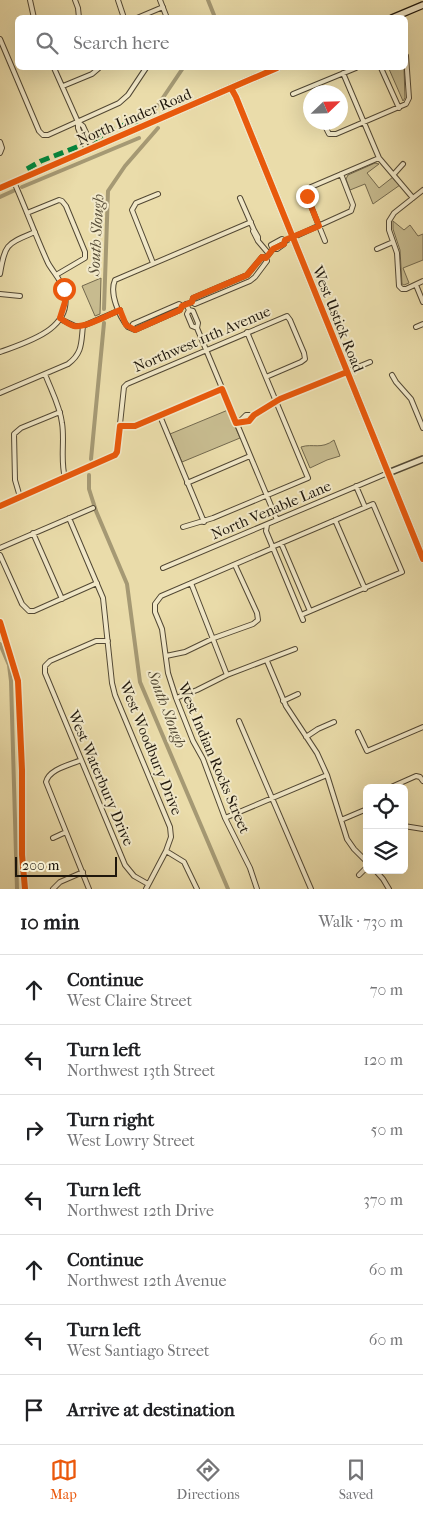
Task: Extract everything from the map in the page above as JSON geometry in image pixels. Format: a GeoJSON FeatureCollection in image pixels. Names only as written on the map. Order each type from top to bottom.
{"type":"FeatureCollection","features":[{"type":"Feature","properties":{"kind":"main road"},"geometry":{"type":"LineString","coordinates":[[399,15],[423,5]]}},
{"type":"Feature","properties":{"kind":"main road","name":"North Linder Road"},"geometry":{"type":"LineString","coordinates":[[0,188],[272,70]]}},
{"type":"Feature","properties":{"kind":"main road","name":"West Ustick Road"},"geometry":{"type":"LineString","coordinates":[[231,88],[423,559]]}},
{"type":"Feature","properties":{"kind":"street"},"geometry":{"type":"LineString","coordinates":[[30,0],[33,15]]}},
{"type":"Feature","properties":{"kind":"street"},"geometry":{"type":"LineString","coordinates":[[75,0],[79,15]]}},
{"type":"Feature","properties":{"kind":"street"},"geometry":{"type":"LineString","coordinates":[[118,0],[123,15]]}},
{"type":"Feature","properties":{"kind":"street"},"geometry":{"type":"LineString","coordinates":[[160,0],[166,15]]}},
{"type":"Feature","properties":{"kind":"street"},"geometry":{"type":"LineString","coordinates":[[144,15],[163,7]]}},
{"type":"Feature","properties":{"kind":"street"},"geometry":{"type":"LineString","coordinates":[[0,39],[39,131],[43,135],[48,135],[122,101],[145,70]]}},
{"type":"Feature","properties":{"kind":"street"},"geometry":{"type":"LineString","coordinates":[[55,70],[78,122],[83,126],[90,149]]}},
{"type":"Feature","properties":{"kind":"street"},"geometry":{"type":"LineString","coordinates":[[63,86],[92,74],[97,70]]}},
{"type":"Feature","properties":{"kind":"street"},"geometry":{"type":"LineString","coordinates":[[319,85],[351,70]]}},
{"type":"Feature","properties":{"kind":"street"},"geometry":{"type":"LineString","coordinates":[[382,70],[399,108]]}},
{"type":"Feature","properties":{"kind":"street"},"geometry":{"type":"LineString","coordinates":[[348,128],[408,103],[408,70]]}},
{"type":"Feature","properties":{"kind":"street"},"geometry":{"type":"LineString","coordinates":[[343,73],[380,158],[413,198]]}},
{"type":"Feature","properties":{"kind":"street"},"geometry":{"type":"LineString","coordinates":[[293,94],[303,92]]}},
{"type":"Feature","properties":{"kind":"street"},"geometry":{"type":"LineString","coordinates":[[326,130],[331,135],[344,130]]}},
{"type":"Feature","properties":{"kind":"street"},"geometry":{"type":"LineString","coordinates":[[0,142],[0,152]]}},
{"type":"Feature","properties":{"kind":"street"},"geometry":{"type":"LineString","coordinates":[[325,242],[307,192],[311,187],[380,158]]}},
{"type":"Feature","properties":{"kind":"street"},"geometry":{"type":"LineString","coordinates":[[394,174],[402,164]]}},
{"type":"Feature","properties":{"kind":"street"},"geometry":{"type":"LineString","coordinates":[[192,302],[193,298],[247,275],[262,257],[267,256],[273,249],[271,245],[274,242],[292,238],[349,212],[353,205],[341,174]]}},
{"type":"Feature","properties":{"kind":"street"},"geometry":{"type":"LineString","coordinates":[[0,352],[53,328],[64,311],[65,295],[61,283],[49,264],[14,182]]}},
{"type":"Feature","properties":{"kind":"street"},"geometry":{"type":"LineString","coordinates":[[423,190],[394,213],[389,221],[389,230],[397,253],[398,283],[402,289],[406,289],[423,282]]}},
{"type":"Feature","properties":{"kind":"street"},"geometry":{"type":"LineString","coordinates":[[153,263],[132,212],[132,207],[136,203],[158,194]]}},
{"type":"Feature","properties":{"kind":"street"},"geometry":{"type":"LineString","coordinates":[[240,198],[254,230],[253,232],[267,256],[267,261],[261,270],[250,281],[195,304],[192,302],[184,305],[180,310],[135,330],[126,325],[115,299],[114,283],[118,277],[250,222]]}},
{"type":"Feature","properties":{"kind":"street"},"geometry":{"type":"LineString","coordinates":[[27,213],[56,201],[62,201],[66,206],[85,252],[85,258],[56,275]]}},
{"type":"Feature","properties":{"kind":"street"},"geometry":{"type":"LineString","coordinates":[[0,274],[7,246],[12,241],[35,232]]}},
{"type":"Feature","properties":{"kind":"street"},"geometry":{"type":"LineString","coordinates":[[8,237],[12,241]]}},
{"type":"Feature","properties":{"kind":"street"},"geometry":{"type":"LineString","coordinates":[[377,249],[393,242]]}},
{"type":"Feature","properties":{"kind":"street"},"geometry":{"type":"LineString","coordinates":[[416,285],[423,302]]}},
{"type":"Feature","properties":{"kind":"street"},"geometry":{"type":"LineString","coordinates":[[0,294],[20,296]]}},
{"type":"Feature","properties":{"kind":"street"},"geometry":{"type":"LineString","coordinates":[[184,305],[189,310],[187,314],[192,326],[197,328],[238,422],[277,520]]}},
{"type":"Feature","properties":{"kind":"street"},"geometry":{"type":"LineString","coordinates":[[60,318],[75,326],[83,326],[120,310]]}},
{"type":"Feature","properties":{"kind":"street","name":"Northwest 11th Avenue"},"geometry":{"type":"LineString","coordinates":[[120,426],[124,387],[127,384],[287,316],[305,359],[266,377]]}},
{"type":"Feature","properties":{"kind":"street"},"geometry":{"type":"LineString","coordinates":[[416,327],[423,324]]}},
{"type":"Feature","properties":{"kind":"street"},"geometry":{"type":"LineString","coordinates":[[0,393],[68,364],[77,357],[83,326]]}},
{"type":"Feature","properties":{"kind":"street"},"geometry":{"type":"LineString","coordinates":[[183,527],[192,523],[204,522],[308,478],[248,332]]}},
{"type":"Feature","properties":{"kind":"street"},"geometry":{"type":"LineString","coordinates":[[238,422],[249,421],[254,415],[276,401],[370,362]]}},
{"type":"Feature","properties":{"kind":"street"},"geometry":{"type":"LineString","coordinates":[[45,374],[60,412],[65,478]]}},
{"type":"Feature","properties":{"kind":"street"},"geometry":{"type":"LineString","coordinates":[[392,374],[410,399],[423,428]]}},
{"type":"Feature","properties":{"kind":"street"},"geometry":{"type":"LineString","coordinates":[[0,506],[115,455],[120,426],[135,426],[222,389]]}},
{"type":"Feature","properties":{"kind":"street"},"geometry":{"type":"LineString","coordinates":[[20,497],[15,480],[14,434],[20,428],[60,412]]}},
{"type":"Feature","properties":{"kind":"street"},"geometry":{"type":"LineString","coordinates":[[160,416],[204,522]]}},
{"type":"Feature","properties":{"kind":"street"},"geometry":{"type":"LineString","coordinates":[[188,483],[250,456]]}},
{"type":"Feature","properties":{"kind":"street"},"geometry":{"type":"LineString","coordinates":[[388,473],[423,458]]}},
{"type":"Feature","properties":{"kind":"street","name":"North Venable Lane"},"geometry":{"type":"LineString","coordinates":[[163,568],[388,473]]}},
{"type":"Feature","properties":{"kind":"street"},"geometry":{"type":"LineString","coordinates":[[356,486],[365,507]]}},
{"type":"Feature","properties":{"kind":"street"},"geometry":{"type":"LineString","coordinates":[[227,675],[192,583],[373,504],[402,572],[301,615]]}},
{"type":"Feature","properties":{"kind":"street"},"geometry":{"type":"LineString","coordinates":[[0,548],[93,508]]}},
{"type":"Feature","properties":{"kind":"street","name":"West Woodbury Drive"},"geometry":{"type":"LineString","coordinates":[[69,518],[104,598],[115,695],[170,826],[171,837],[166,851],[148,884]]}},
{"type":"Feature","properties":{"kind":"street"},"geometry":{"type":"LineString","coordinates":[[335,520],[365,589]]}},
{"type":"Feature","properties":{"kind":"street"},"geometry":{"type":"LineString","coordinates":[[267,525],[266,531],[303,620]]}},
{"type":"Feature","properties":{"kind":"street"},"geometry":{"type":"LineString","coordinates":[[33,533],[62,599]]}},
{"type":"Feature","properties":{"kind":"street"},"geometry":{"type":"LineString","coordinates":[[281,543],[310,611]]}},
{"type":"Feature","properties":{"kind":"street"},"geometry":{"type":"LineString","coordinates":[[0,555],[22,604],[29,611],[34,611],[97,583]]}},
{"type":"Feature","properties":{"kind":"street"},"geometry":{"type":"LineString","coordinates":[[166,656],[185,652],[214,638],[253,624],[258,620],[254,606],[235,565]]}},
{"type":"Feature","properties":{"kind":"street","name":"West Indian Rocks Street"},"geometry":{"type":"LineString","coordinates":[[192,583],[161,596],[155,604],[154,612],[162,629],[168,673],[176,698],[192,741],[203,759],[225,818],[250,868],[257,889]]}},
{"type":"Feature","properties":{"kind":"street","name":"West Waterbury Drive"},"geometry":{"type":"LineString","coordinates":[[108,641],[96,641],[50,661],[45,666],[45,673],[128,869],[134,876],[148,884]]}},
{"type":"Feature","properties":{"kind":"street"},"geometry":{"type":"LineString","coordinates":[[176,698],[227,675],[295,649]]}},
{"type":"Feature","properties":{"kind":"street"},"geometry":{"type":"LineString","coordinates":[[267,661],[283,701],[327,775],[349,842],[363,858]]}},
{"type":"Feature","properties":{"kind":"street"},"geometry":{"type":"LineString","coordinates":[[283,701],[298,694]]}},
{"type":"Feature","properties":{"kind":"street"},"geometry":{"type":"LineString","coordinates":[[239,721],[311,889]]}},
{"type":"Feature","properties":{"kind":"street"},"geometry":{"type":"LineString","coordinates":[[306,737],[334,722]]}},
{"type":"Feature","properties":{"kind":"street"},"geometry":{"type":"LineString","coordinates":[[358,732],[367,751],[423,727]]}},
{"type":"Feature","properties":{"kind":"street"},"geometry":{"type":"LineString","coordinates":[[81,760],[52,772],[46,782],[90,889]]}},
{"type":"Feature","properties":{"kind":"street"},"geometry":{"type":"LineString","coordinates":[[225,818],[327,775]]}},
{"type":"Feature","properties":{"kind":"street"},"geometry":{"type":"LineString","coordinates":[[398,784],[416,776],[422,779]]}},
{"type":"Feature","properties":{"kind":"street"},"geometry":{"type":"LineString","coordinates":[[341,820],[363,811]]}},
{"type":"Feature","properties":{"kind":"street"},"geometry":{"type":"LineString","coordinates":[[408,827],[423,829]]}},
{"type":"Feature","properties":{"kind":"street"},"geometry":{"type":"LineString","coordinates":[[53,838],[66,832]]}},
{"type":"Feature","properties":{"kind":"street"},"geometry":{"type":"LineString","coordinates":[[166,851],[184,862],[197,889]]}},
{"type":"Feature","properties":{"kind":"street"},"geometry":{"type":"LineString","coordinates":[[358,875],[363,871]]}},
{"type":"Feature","properties":{"kind":"street"},"geometry":{"type":"LineString","coordinates":[[53,889],[60,882],[83,872]]}},
{"type":"Feature","properties":{"kind":"street"},"geometry":{"type":"LineString","coordinates":[[378,874],[389,889]]}},
{"type":"Feature","properties":{"kind":"street"},"geometry":{"type":"LineString","coordinates":[[146,889],[148,884]]}},
{"type":"Feature","properties":{"kind":"shaded area"},"geometry":{"type":"Polygon","coordinates":[[[389,70],[404,70],[405,98],[403,101],[389,70]]]}},
{"type":"Feature","properties":{"kind":"shaded area"},"geometry":{"type":"Polygon","coordinates":[[[375,163],[379,164],[367,173],[379,188],[393,177],[400,185],[373,204],[365,184],[350,190],[346,179],[348,175],[375,163]]]}},
{"type":"Feature","properties":{"kind":"shaded area"},"geometry":{"type":"Polygon","coordinates":[[[393,221],[404,230],[410,225],[418,236],[423,234],[423,260],[403,268],[409,283],[404,285],[402,284],[400,250],[393,229],[393,221]]]}},
{"type":"Feature","properties":{"kind":"shaded area"},"geometry":{"type":"Polygon","coordinates":[[[101,278],[100,314],[95,316],[82,286],[101,278]]]}},
{"type":"Feature","properties":{"kind":"shaded area"},"geometry":{"type":"Polygon","coordinates":[[[228,410],[240,438],[182,462],[170,434],[228,410]]]}},
{"type":"Feature","properties":{"kind":"shaded area"},"geometry":{"type":"Polygon","coordinates":[[[334,440],[340,456],[310,468],[301,447],[321,446],[334,440]]]}},
{"type":"Feature","properties":{"kind":"waterway"},"geometry":{"type":"LineString","coordinates":[[208,0],[214,15]]}},
{"type":"Feature","properties":{"kind":"waterway"},"geometry":{"type":"LineString","coordinates":[[154,111],[182,70]]}},
{"type":"Feature","properties":{"kind":"waterway","name":"South Slough"},"geometry":{"type":"LineString","coordinates":[[104,309],[108,191],[125,166],[158,128]]}},
{"type":"Feature","properties":{"kind":"waterway"},"geometry":{"type":"LineString","coordinates":[[22,187],[139,138]]}},
{"type":"Feature","properties":{"kind":"waterway"},"geometry":{"type":"LineString","coordinates":[[0,197],[13,191]]}},
{"type":"Feature","properties":{"kind":"waterway","name":"South Slough"},"geometry":{"type":"LineString","coordinates":[[91,459],[104,323]]}},
{"type":"Feature","properties":{"kind":"waterway","name":"South Slough"},"geometry":{"type":"LineString","coordinates":[[89,475],[89,489],[96,511],[127,584],[140,682],[228,889]]}},
{"type":"Feature","properties":{"kind":"waterway"},"geometry":{"type":"LineString","coordinates":[[0,644],[9,665],[11,681],[17,889]]}},
{"type":"Feature","properties":{"kind":"marked path"},"geometry":{"type":"LineString","coordinates":[[93,140],[121,126],[138,121]]}},
{"type":"Feature","properties":{"kind":"marked path"},"geometry":{"type":"LineString","coordinates":[[27,169],[41,161],[82,145]]}},
{"type":"Feature","properties":{"kind":"cycle path"},"geometry":{"type":"LineString","coordinates":[[0,188],[272,70]]}},
{"type":"Feature","properties":{"kind":"cycle path"},"geometry":{"type":"LineString","coordinates":[[231,88],[423,559]]}},
{"type":"Feature","properties":{"kind":"cycle path"},"geometry":{"type":"LineString","coordinates":[[0,506],[115,455],[120,426],[135,426],[222,389],[236,423],[249,421],[254,415],[280,399],[347,372]]}},
{"type":"Feature","properties":{"kind":"cycle path"},"geometry":{"type":"LineString","coordinates":[[0,622],[18,681],[22,770],[22,855],[25,889]]}},
{"type":"Feature","properties":{"kind":"route"},"geometry":{"type":"LineString","coordinates":[[64,289],[64,311],[60,318],[68,323],[75,326],[83,326],[120,310],[126,325],[135,330],[180,310],[182,306],[192,302],[193,298],[247,275],[262,257],[266,258],[273,249],[277,249],[284,244],[285,240],[319,226],[307,196]]}}]}
